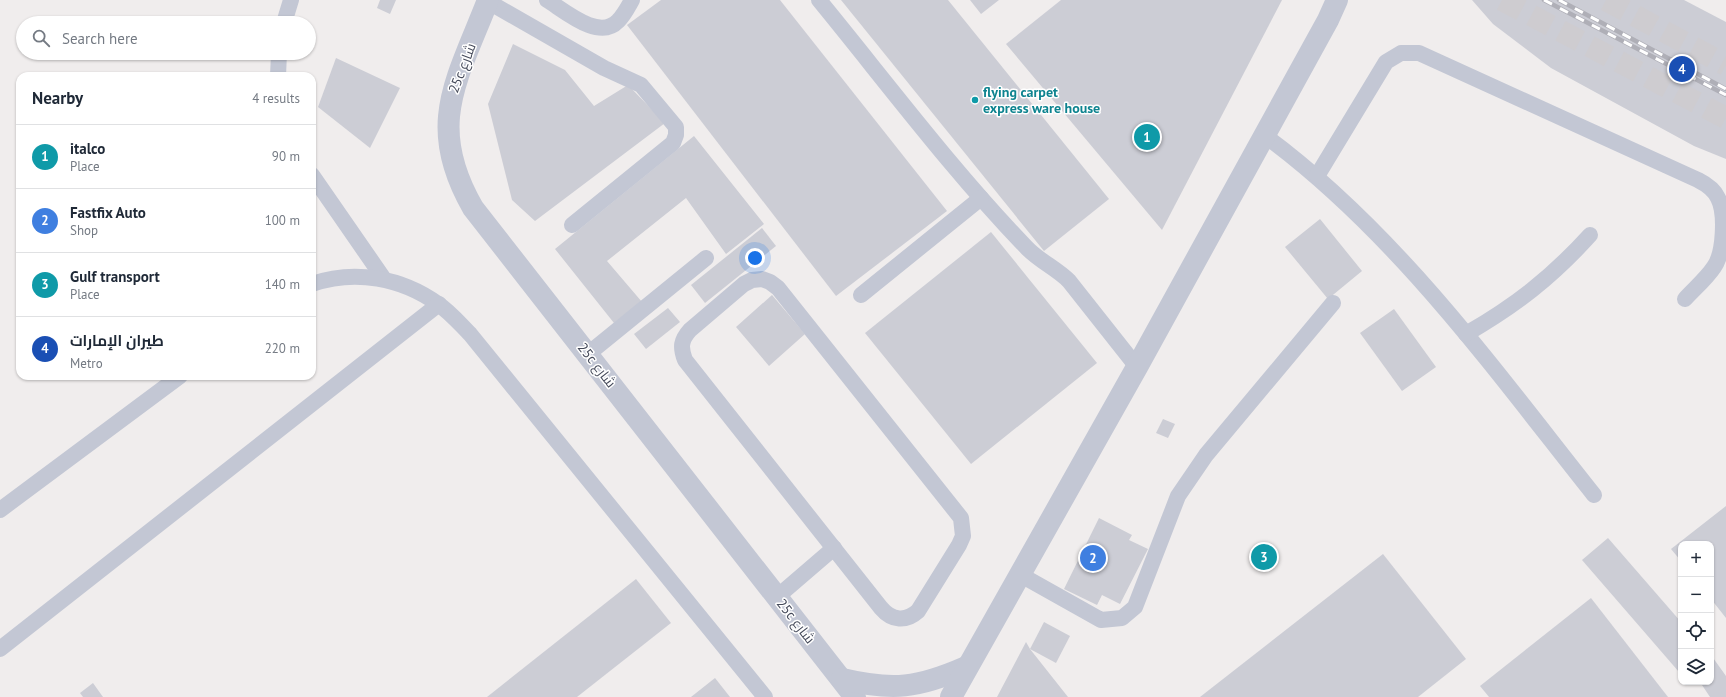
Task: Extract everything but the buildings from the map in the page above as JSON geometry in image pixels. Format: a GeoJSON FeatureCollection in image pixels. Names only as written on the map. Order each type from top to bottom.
{"type":"FeatureCollection","features":[{"type":"Feature","properties":{"kind":"street"},"geometry":{"type":"LineString","coordinates":[[951,697],[966,667],[1137,367],[1328,20],[1337,0]]}},
{"type":"Feature","properties":{"kind":"street","name":"25c شارع"},"geometry":{"type":"LineString","coordinates":[[488,1],[450,98],[447,121],[448,144],[453,167],[462,188],[473,208],[855,697]]}},
{"type":"Feature","properties":{"kind":"street"},"geometry":{"type":"LineString","coordinates":[[842,680],[873,686],[906,686],[937,680],[966,667]]}},
{"type":"Feature","properties":{"kind":"lane"},"geometry":{"type":"LineString","coordinates":[[286,16],[292,0]]}},
{"type":"Feature","properties":{"kind":"lane"},"geometry":{"type":"LineString","coordinates":[[547,0],[585,24],[596,28],[608,27],[618,22],[632,0]]}},
{"type":"Feature","properties":{"kind":"lane"},"geometry":{"type":"LineString","coordinates":[[819,0],[981,198],[1031,253],[1069,281],[1137,367]]}},
{"type":"Feature","properties":{"kind":"lane"},"geometry":{"type":"LineString","coordinates":[[488,1],[604,68],[641,85],[676,127],[676,135],[673,143],[572,225]]}},
{"type":"Feature","properties":{"kind":"lane"},"geometry":{"type":"LineString","coordinates":[[1318,176],[1386,62],[1401,53],[1419,53],[1698,180],[1713,190],[1722,208],[1722,239],[1719,253],[1715,266],[1685,299]]}},
{"type":"Feature","properties":{"kind":"lane"},"geometry":{"type":"LineString","coordinates":[[278,72],[279,60]]}},
{"type":"Feature","properties":{"kind":"lane"},"geometry":{"type":"LineString","coordinates":[[1264,135],[1318,176],[1393,250],[1466,334],[1594,495]]}},
{"type":"Feature","properties":{"kind":"lane"},"geometry":{"type":"LineString","coordinates":[[316,181],[384,279]]}},
{"type":"Feature","properties":{"kind":"lane"},"geometry":{"type":"LineString","coordinates":[[861,295],[981,198]]}},
{"type":"Feature","properties":{"kind":"lane"},"geometry":{"type":"LineString","coordinates":[[1466,334],[1520,301],[1545,281],[1590,235]]}},
{"type":"Feature","properties":{"kind":"lane"},"geometry":{"type":"LineString","coordinates":[[588,354],[706,258]]}},
{"type":"Feature","properties":{"kind":"lane"},"geometry":{"type":"LineString","coordinates":[[316,282],[325,279],[363,275],[384,279],[413,290],[439,304],[470,334],[766,697]]}},
{"type":"Feature","properties":{"kind":"lane"},"geometry":{"type":"LineString","coordinates":[[762,279],[770,282],[778,288],[956,510],[963,527],[963,536],[960,545],[918,610],[912,616],[903,619],[894,618],[887,614],[834,548],[685,360],[681,350],[683,338],[690,330],[752,280],[762,279]]}},
{"type":"Feature","properties":{"kind":"lane"},"geometry":{"type":"LineString","coordinates":[[1019,574],[1101,620],[1122,618],[1135,607],[1178,496],[1206,455],[1333,303]]}},
{"type":"Feature","properties":{"kind":"lane"},"geometry":{"type":"LineString","coordinates":[[0,649],[439,304]]}},
{"type":"Feature","properties":{"kind":"lane"},"geometry":{"type":"LineString","coordinates":[[0,510],[175,380]]}},
{"type":"Feature","properties":{"kind":"lane"},"geometry":{"type":"LineString","coordinates":[[777,596],[834,548]]}},
{"type":"Feature","properties":{"kind":"tunnel"},"geometry":{"type":"LineString","coordinates":[[1502,0],[1726,118]]}},
{"type":"Feature","properties":{"kind":"tunnel"},"geometry":{"type":"LineString","coordinates":[[1606,0],[1726,65]]}},
{"type":"Feature","properties":{"kind":"railway"},"geometry":{"type":"LineString","coordinates":[[1544,0],[1726,95]]}},
{"type":"Feature","properties":{"kind":"railway"},"geometry":{"type":"LineString","coordinates":[[1559,0],[1726,89]]}},
{"type":"Feature","properties":{"kind":"place","name":"طيران الإمارات"},"geometry":{"type":"Point","coordinates":[1682,69]}},
{"type":"Feature","properties":{"kind":"place","name":"flying carpet express ware house"},"geometry":{"type":"Point","coordinates":[975,100]}},
{"type":"Feature","properties":{"kind":"place","name":"italco"},"geometry":{"type":"Point","coordinates":[1147,137]}},
{"type":"Feature","properties":{"kind":"place","name":"Gulf transport"},"geometry":{"type":"Point","coordinates":[1264,557]}},
{"type":"Feature","properties":{"kind":"place","name":"Fastfix Auto"},"geometry":{"type":"Point","coordinates":[1093,558]}}]}
